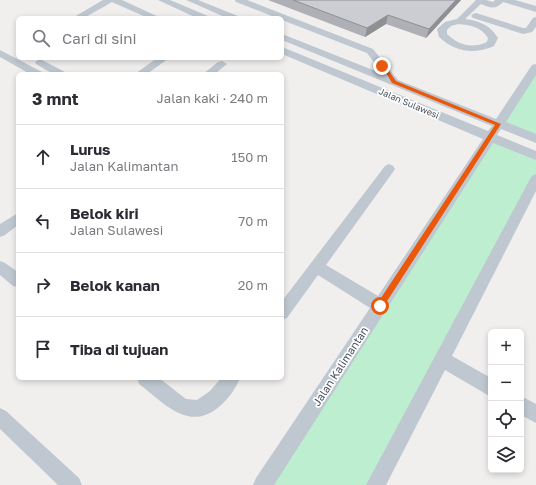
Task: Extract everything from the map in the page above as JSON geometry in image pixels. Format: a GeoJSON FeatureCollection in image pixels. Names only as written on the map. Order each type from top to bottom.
{"type":"FeatureCollection","features":[{"type":"Feature","properties":{"kind":"street"},"geometry":{"type":"LineString","coordinates":[[81,16],[109,0]]}},
{"type":"Feature","properties":{"kind":"street"},"geometry":{"type":"LineString","coordinates":[[115,0],[151,16]]}},
{"type":"Feature","properties":{"kind":"street"},"geometry":{"type":"LineString","coordinates":[[162,0],[200,16]]}},
{"type":"Feature","properties":{"kind":"street"},"geometry":{"type":"LineString","coordinates":[[190,0],[230,16]]}},
{"type":"Feature","properties":{"kind":"street"},"geometry":{"type":"LineString","coordinates":[[239,0],[280,16]]}},
{"type":"Feature","properties":{"kind":"street"},"geometry":{"type":"LineString","coordinates":[[506,0],[536,9]]}},
{"type":"Feature","properties":{"kind":"street"},"geometry":{"type":"LineString","coordinates":[[478,17],[481,1],[497,3]]}},
{"type":"Feature","properties":{"kind":"street"},"geometry":{"type":"LineString","coordinates":[[458,21],[470,22],[497,3]]}},
{"type":"Feature","properties":{"kind":"street"},"geometry":{"type":"LineString","coordinates":[[478,17],[490,31],[493,38],[491,44],[483,48],[471,49],[458,47],[448,42],[442,35],[442,28],[448,24],[478,17],[527,31],[536,20]]}},
{"type":"Feature","properties":{"kind":"street"},"geometry":{"type":"LineString","coordinates":[[284,18],[370,51],[394,82]]}},
{"type":"Feature","properties":{"kind":"street","name":"Jalan Sulawesi"},"geometry":{"type":"LineString","coordinates":[[284,38],[536,140]]}},
{"type":"Feature","properties":{"kind":"street","name":"Jalan Sulawesi"},"geometry":{"type":"LineString","coordinates":[[284,51],[536,156]]}},
{"type":"Feature","properties":{"kind":"street"},"geometry":{"type":"LineString","coordinates":[[0,53],[34,72]]}},
{"type":"Feature","properties":{"kind":"street"},"geometry":{"type":"LineString","coordinates":[[143,72],[161,60]]}},
{"type":"Feature","properties":{"kind":"street"},"geometry":{"type":"LineString","coordinates":[[40,62],[58,72]]}},
{"type":"Feature","properties":{"kind":"street"},"geometry":{"type":"LineString","coordinates":[[211,72],[222,64]]}},
{"type":"Feature","properties":{"kind":"street","name":"Jalan Kalimantan"},"geometry":{"type":"LineString","coordinates":[[263,485],[536,67]]}},
{"type":"Feature","properties":{"kind":"street"},"geometry":{"type":"LineString","coordinates":[[284,310],[318,267],[389,169]]}},
{"type":"Feature","properties":{"kind":"street"},"geometry":{"type":"LineString","coordinates":[[376,485],[536,179]]}},
{"type":"Feature","properties":{"kind":"street"},"geometry":{"type":"LineString","coordinates":[[0,232],[16,220]]}},
{"type":"Feature","properties":{"kind":"street"},"geometry":{"type":"LineString","coordinates":[[0,267],[16,279]]}},
{"type":"Feature","properties":{"kind":"street"},"geometry":{"type":"LineString","coordinates":[[318,267],[380,306]]}},
{"type":"Feature","properties":{"kind":"street"},"geometry":{"type":"LineString","coordinates":[[442,359],[488,386]]}},
{"type":"Feature","properties":{"kind":"street"},"geometry":{"type":"LineString","coordinates":[[148,380],[181,406],[196,410],[206,407],[216,399],[230,380]]}},
{"type":"Feature","properties":{"kind":"street"},"geometry":{"type":"LineString","coordinates":[[524,407],[536,414]]}},
{"type":"Feature","properties":{"kind":"street"},"geometry":{"type":"LineString","coordinates":[[0,417],[72,485]]}},
{"type":"Feature","properties":{"kind":"green space"},"geometry":{"type":"Polygon","coordinates":[[[536,67],[536,139],[499,124],[536,67]]]}},
{"type":"Feature","properties":{"kind":"green space"},"geometry":{"type":"Polygon","coordinates":[[[490,137],[536,156],[536,179],[374,485],[263,485],[490,137]]]}},
{"type":"Feature","properties":{"kind":"building"},"geometry":{"type":"Polygon","coordinates":[[[293,0],[456,0],[429,29],[388,15],[367,28],[293,0]]]}},
{"type":"Feature","properties":{"kind":"route"},"geometry":{"type":"LineString","coordinates":[[380,306],[499,124],[394,82],[382,66]]}}]}
